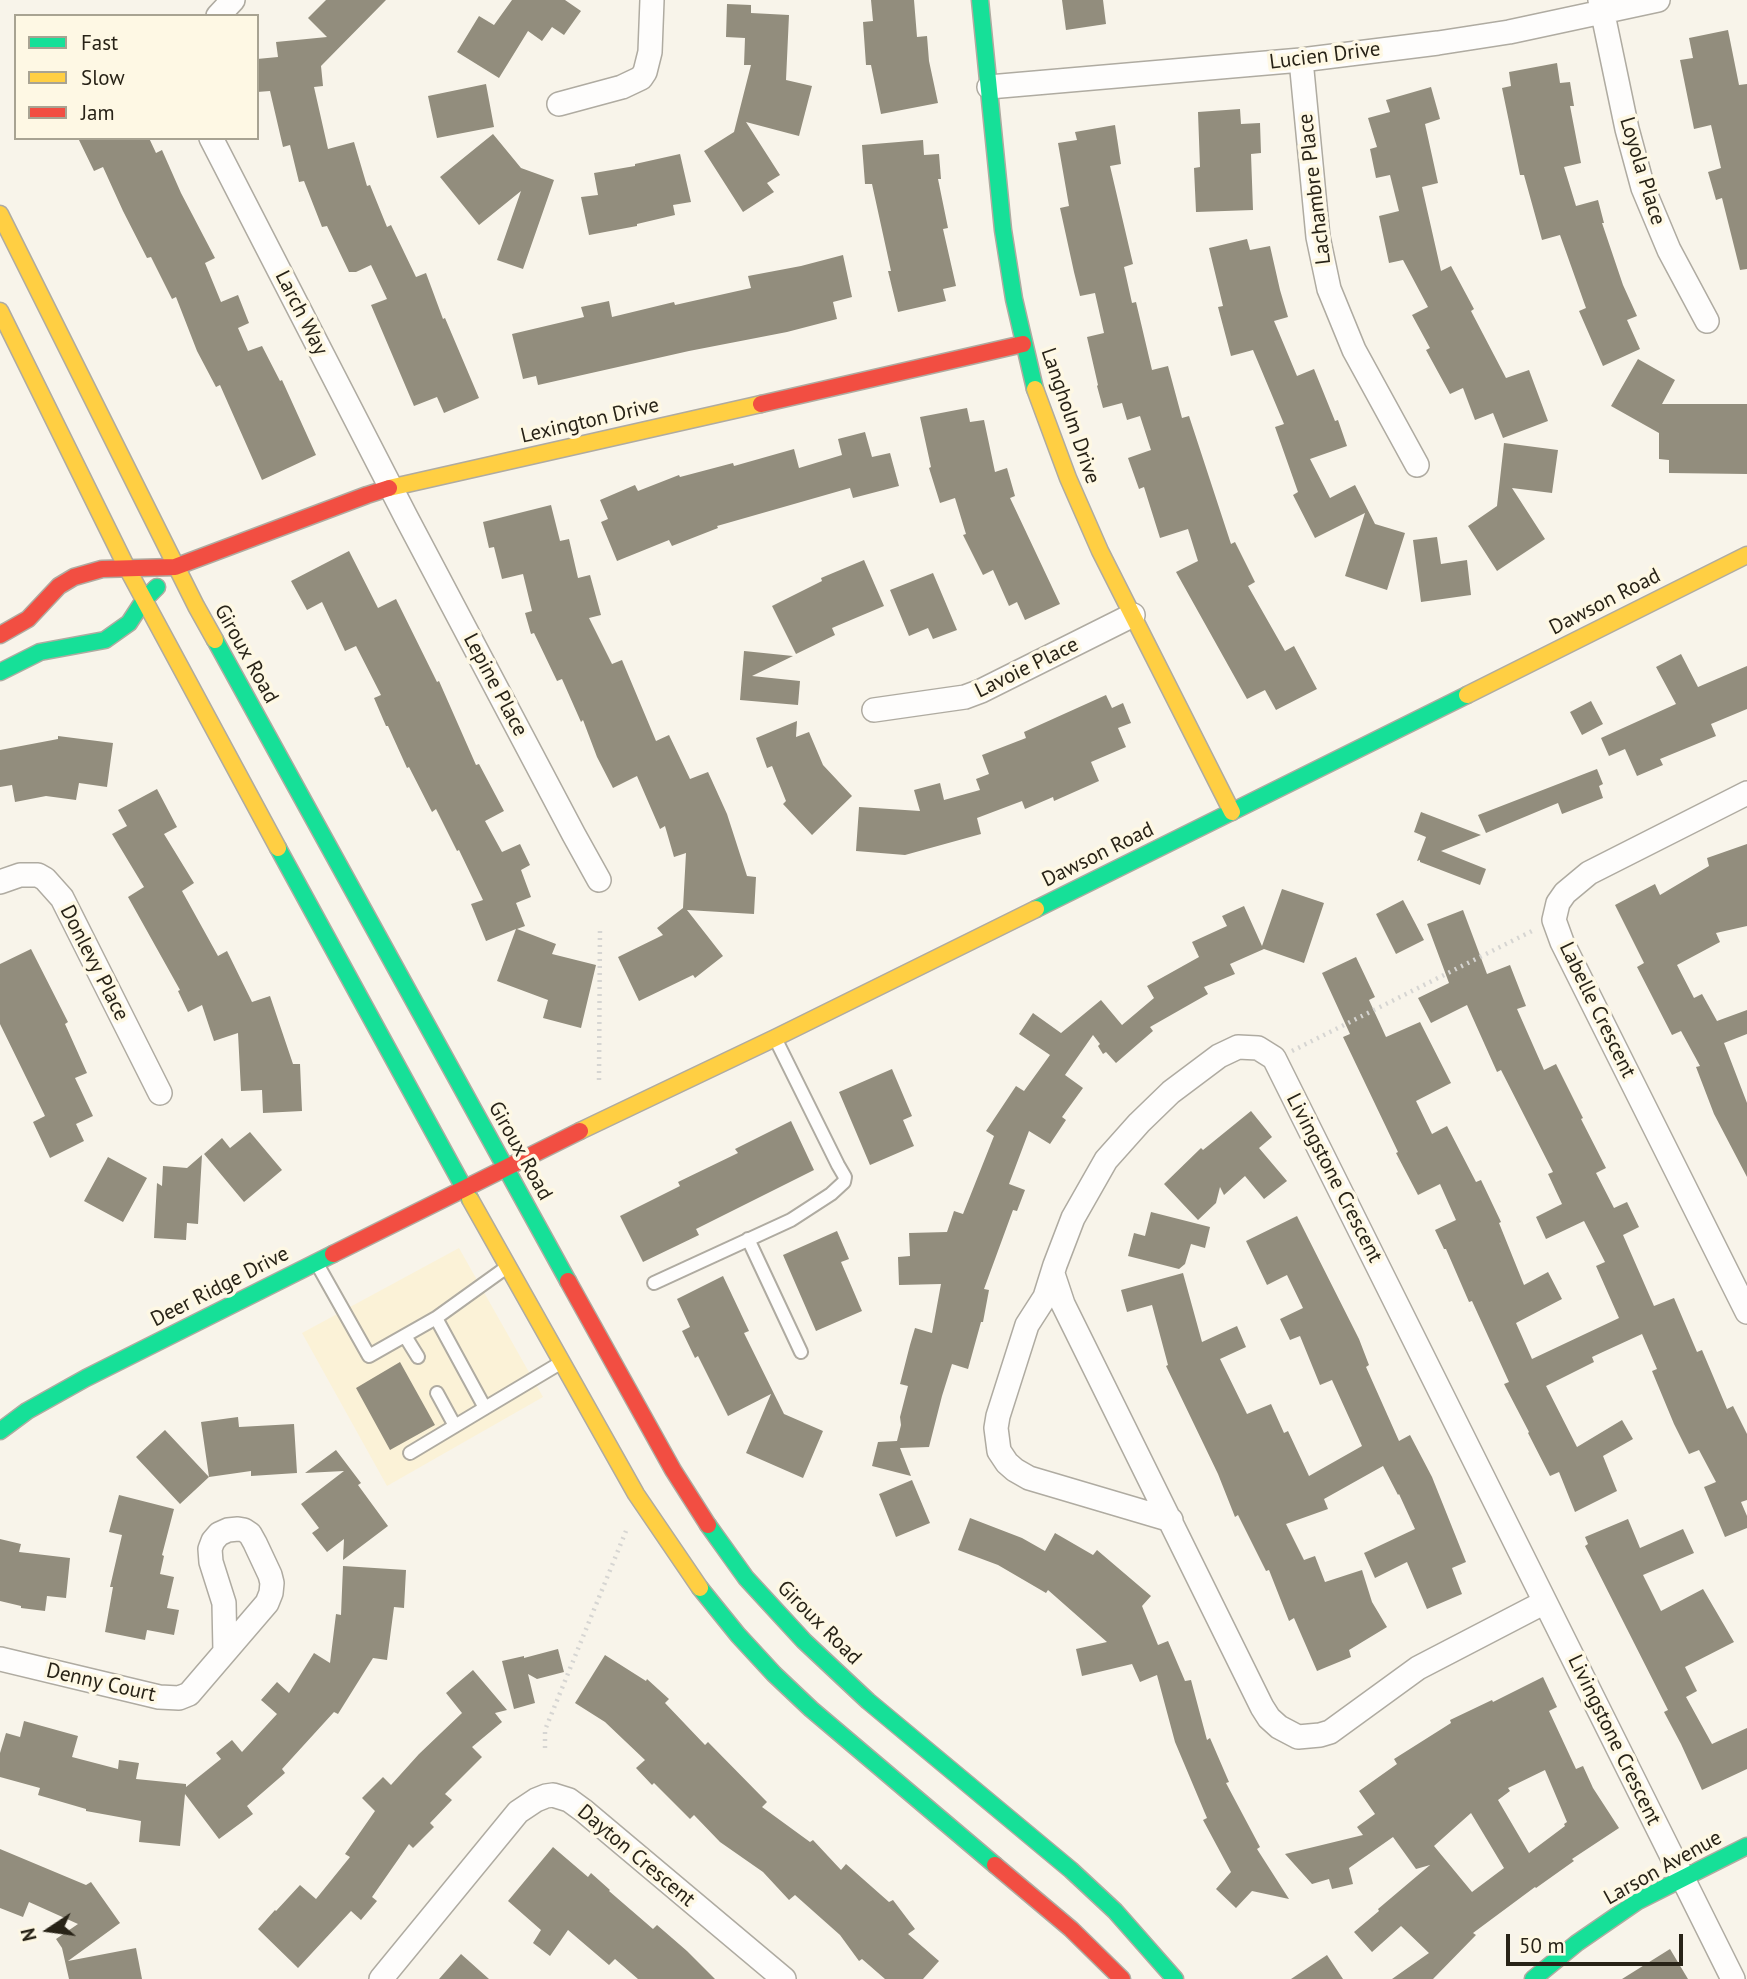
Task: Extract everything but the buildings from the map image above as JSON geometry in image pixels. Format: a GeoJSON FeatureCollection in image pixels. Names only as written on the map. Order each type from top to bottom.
{"type":"FeatureCollection","features":[{"type":"Feature","properties":{"kind":"main road","name":"Langholm Drive"},"geometry":{"type":"LineString","coordinates":[[980,0],[1003,230],[1023,344],[1037,396],[1068,478],[1100,551],[1232,812]]}},
{"type":"Feature","properties":{"kind":"main road","name":"Giroux Road"},"geometry":{"type":"LineString","coordinates":[[0,214],[175,567],[696,1508],[746,1578],[804,1641],[858,1691],[1072,1870],[1115,1911],[1175,1979]]}},
{"type":"Feature","properties":{"kind":"main road"},"geometry":{"type":"LineString","coordinates":[[0,311],[127,568],[194,695],[464,1188],[643,1505],[707,1598],[774,1674],[811,1709],[1071,1929],[1122,1979]]}},
{"type":"Feature","properties":{"kind":"main road","name":"Lexington Drive"},"geometry":{"type":"LineString","coordinates":[[175,567],[391,488],[1023,344]]}},
{"type":"Feature","properties":{"kind":"main road","name":"Dawson Road"},"geometry":{"type":"LineString","coordinates":[[464,1188],[775,1038],[1747,555]]}},
{"type":"Feature","properties":{"kind":"main road"},"geometry":{"type":"LineString","coordinates":[[0,635],[29,619],[59,586],[74,577],[102,569],[175,567]]}},
{"type":"Feature","properties":{"kind":"main road"},"geometry":{"type":"LineString","coordinates":[[0,672],[40,652],[104,640],[129,623],[144,600],[175,567]]}},
{"type":"Feature","properties":{"kind":"main road","name":"Deer Ridge Drive"},"geometry":{"type":"LineString","coordinates":[[0,1431],[86,1378],[464,1188]]}},
{"type":"Feature","properties":{"kind":"main road","name":"Larson Avenue"},"geometry":{"type":"LineString","coordinates":[[1533,1979],[1577,1943],[1638,1901],[1747,1846]]}},
{"type":"Feature","properties":{"kind":"street"},"geometry":{"type":"LineString","coordinates":[[220,14],[233,0]]}},
{"type":"Feature","properties":{"kind":"street"},"geometry":{"type":"LineString","coordinates":[[559,104],[621,87],[641,78],[650,52],[652,0]]}},
{"type":"Feature","properties":{"kind":"street","name":"Lucien Drive"},"geometry":{"type":"LineString","coordinates":[[989,87],[1301,60],[1485,35],[1601,6],[1658,0]]}},
{"type":"Feature","properties":{"kind":"street","name":"Loyola Place"},"geometry":{"type":"LineString","coordinates":[[1601,6],[1627,129],[1643,188],[1669,250],[1707,321]]}},
{"type":"Feature","properties":{"kind":"street","name":"Lachambre Place"},"geometry":{"type":"LineString","coordinates":[[1301,60],[1318,237],[1329,289],[1354,350],[1417,465]]}},
{"type":"Feature","properties":{"kind":"street","name":"Larch Way"},"geometry":{"type":"LineString","coordinates":[[212,140],[391,488]]}},
{"type":"Feature","properties":{"kind":"street","name":"Lepine Place"},"geometry":{"type":"LineString","coordinates":[[391,488],[600,880]]}},
{"type":"Feature","properties":{"kind":"street","name":"Lavoie Place"},"geometry":{"type":"LineString","coordinates":[[874,710],[965,698],[1133,615]]}},
{"type":"Feature","properties":{"kind":"street","name":"Labelle Crescent"},"geometry":{"type":"LineString","coordinates":[[1747,793],[1581,878],[1558,903],[1555,920],[1562,942],[1747,1312]]}},
{"type":"Feature","properties":{"kind":"street","name":"Donlevy Place"},"geometry":{"type":"LineString","coordinates":[[0,882],[20,875],[38,875],[62,898],[160,1093]]}},
{"type":"Feature","properties":{"kind":"street","name":"Livingstone Crescent"},"geometry":{"type":"LineString","coordinates":[[1171,1520],[1029,1478],[1007,1463],[999,1451],[996,1428],[1027,1325],[1045,1297],[1073,1218],[1106,1160],[1171,1093],[1219,1056],[1238,1047],[1249,1047],[1264,1051],[1274,1058],[1733,1979]]}},
{"type":"Feature","properties":{"kind":"street"},"geometry":{"type":"LineString","coordinates":[[1053,1275],[1063,1304],[1262,1707],[1279,1727],[1298,1737],[1330,1732],[1418,1668],[1545,1602]]}},
{"type":"Feature","properties":{"kind":"street","name":"Denny Court"},"geometry":{"type":"LineString","coordinates":[[0,1659],[159,1697],[179,1698],[189,1694],[225,1652],[267,1603],[272,1583],[250,1534],[238,1529],[219,1534],[210,1549],[211,1562],[223,1594],[225,1652]]}},
{"type":"Feature","properties":{"kind":"street","name":"Dayton Crescent"},"geometry":{"type":"LineString","coordinates":[[380,1979],[519,1812],[536,1800],[553,1795],[569,1800],[584,1811],[784,1979]]}},
{"type":"Feature","properties":{"kind":"lane"},"geometry":{"type":"LineString","coordinates":[[654,1283],[791,1220],[831,1194],[844,1182],[845,1177],[775,1038]]}},
{"type":"Feature","properties":{"kind":"lane"},"geometry":{"type":"LineString","coordinates":[[748,1239],[801,1352]]}},
{"type":"Feature","properties":{"kind":"lane"},"geometry":{"type":"LineString","coordinates":[[315,1262],[369,1356],[436,1318],[509,1266]]}},
{"type":"Feature","properties":{"kind":"lane"},"geometry":{"type":"LineString","coordinates":[[436,1318],[485,1408]]}},
{"type":"Feature","properties":{"kind":"lane"},"geometry":{"type":"LineString","coordinates":[[405,1336],[418,1357]]}},
{"type":"Feature","properties":{"kind":"lane"},"geometry":{"type":"LineString","coordinates":[[410,1453],[562,1362]]}},
{"type":"Feature","properties":{"kind":"lane"},"geometry":{"type":"LineString","coordinates":[[437,1393],[455,1426]]}},
{"type":"Feature","properties":{"kind":"path"},"geometry":{"type":"LineString","coordinates":[[599,1080],[600,926]]}},
{"type":"Feature","properties":{"kind":"path"},"geometry":{"type":"LineString","coordinates":[[1292,1051],[1534,930]]}},
{"type":"Feature","properties":{"kind":"path"},"geometry":{"type":"LineString","coordinates":[[545,1748],[545,1730],[626,1531]]}},
{"type":"Feature","properties":{"kind":"shaded area"},"geometry":{"type":"Polygon","coordinates":[[[459,1248],[543,1397],[387,1486],[302,1333],[459,1248]]]}},
{"type":"Feature","properties":{"kind":"traffic: fast"},"geometry":{"type":"LineString","coordinates":[[980,0],[1003,230],[1014,299],[1035,389]]}},
{"type":"Feature","properties":{"kind":"traffic: fast"},"geometry":{"type":"LineString","coordinates":[[0,672],[40,652],[105,640],[129,623],[144,600],[157,587]]}},
{"type":"Feature","properties":{"kind":"traffic: fast"},"geometry":{"type":"LineString","coordinates":[[215,640],[568,1281]]}},
{"type":"Feature","properties":{"kind":"traffic: fast"},"geometry":{"type":"LineString","coordinates":[[1036,909],[1467,695]]}},
{"type":"Feature","properties":{"kind":"traffic: fast"},"geometry":{"type":"LineString","coordinates":[[278,848],[470,1199]]}},
{"type":"Feature","properties":{"kind":"traffic: fast"},"geometry":{"type":"LineString","coordinates":[[0,1431],[27,1411],[86,1378],[333,1254]]}},
{"type":"Feature","properties":{"kind":"traffic: fast"},"geometry":{"type":"LineString","coordinates":[[708,1525],[746,1578],[804,1641],[868,1701],[1071,1870],[1115,1911],[1175,1979]]}},
{"type":"Feature","properties":{"kind":"traffic: fast"},"geometry":{"type":"LineString","coordinates":[[700,1588],[738,1635],[811,1709],[995,1865]]}},
{"type":"Feature","properties":{"kind":"traffic: fast"},"geometry":{"type":"LineString","coordinates":[[1533,1979],[1577,1943],[1638,1901],[1747,1846]]}},
{"type":"Feature","properties":{"kind":"traffic: slow"},"geometry":{"type":"LineString","coordinates":[[0,214],[215,640]]}},
{"type":"Feature","properties":{"kind":"traffic: slow"},"geometry":{"type":"LineString","coordinates":[[0,311],[127,568],[278,848]]}},
{"type":"Feature","properties":{"kind":"traffic: slow"},"geometry":{"type":"LineString","coordinates":[[1035,389],[1068,478],[1100,551],[1232,812]]}},
{"type":"Feature","properties":{"kind":"traffic: slow"},"geometry":{"type":"LineString","coordinates":[[389,488],[761,404]]}},
{"type":"Feature","properties":{"kind":"traffic: slow"},"geometry":{"type":"LineString","coordinates":[[1467,695],[1747,555]]}},
{"type":"Feature","properties":{"kind":"traffic: slow"},"geometry":{"type":"LineString","coordinates":[[580,1131],[1036,909]]}},
{"type":"Feature","properties":{"kind":"traffic: slow"},"geometry":{"type":"LineString","coordinates":[[470,1199],[636,1494],[700,1588]]}},
{"type":"Feature","properties":{"kind":"traffic: jam"},"geometry":{"type":"LineString","coordinates":[[761,404],[1023,344]]}},
{"type":"Feature","properties":{"kind":"traffic: jam"},"geometry":{"type":"LineString","coordinates":[[0,635],[28,619],[59,586],[74,577],[102,569],[175,567],[389,488]]}},
{"type":"Feature","properties":{"kind":"traffic: jam"},"geometry":{"type":"LineString","coordinates":[[333,1254],[580,1131]]}},
{"type":"Feature","properties":{"kind":"traffic: jam"},"geometry":{"type":"LineString","coordinates":[[568,1281],[673,1470],[708,1525]]}},
{"type":"Feature","properties":{"kind":"traffic: jam"},"geometry":{"type":"LineString","coordinates":[[995,1865],[1071,1929],[1122,1979]]}}]}
